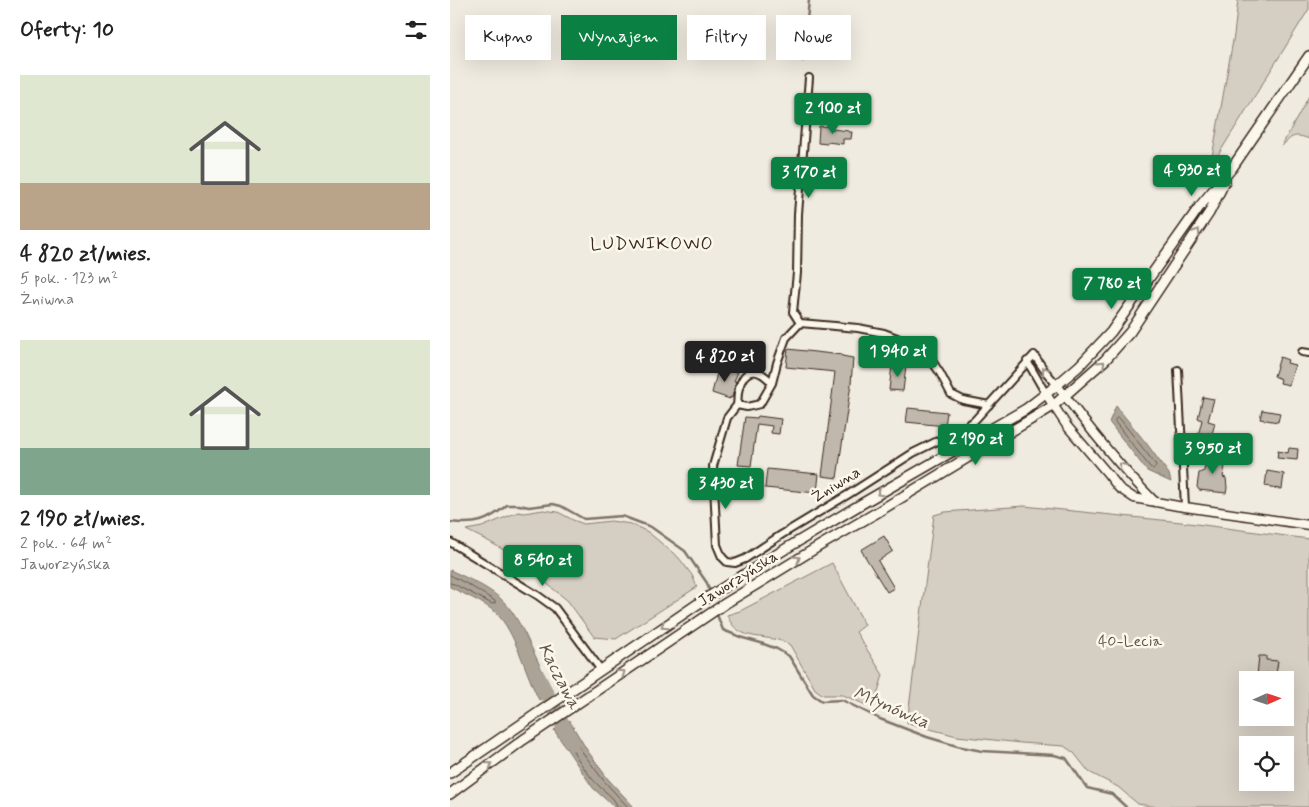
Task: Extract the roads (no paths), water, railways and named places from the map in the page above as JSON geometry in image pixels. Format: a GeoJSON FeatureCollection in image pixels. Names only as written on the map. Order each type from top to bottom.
{"type":"FeatureCollection","features":[{"type":"Feature","properties":{"kind":"main road"},"geometry":{"type":"LineString","coordinates":[[1232,168],[1309,56]]}},
{"type":"Feature","properties":{"kind":"main road","name":"Jaworzyńska"},"geometry":{"type":"LineString","coordinates":[[450,773],[575,687],[786,548],[1026,409],[1046,394],[1079,366],[1111,332],[1200,206],[1232,168]]}},
{"type":"Feature","properties":{"kind":"main road","name":"Jaworzyńska"},"geometry":{"type":"LineString","coordinates":[[450,794],[537,731],[726,604],[1053,406],[1105,360],[1130,332],[1209,213],[1232,168]]}},
{"type":"Feature","properties":{"kind":"street"},"geometry":{"type":"LineString","coordinates":[[800,323],[793,312],[797,273],[798,214],[809,78]]}},
{"type":"Feature","properties":{"kind":"street"},"geometry":{"type":"LineString","coordinates":[[737,405],[747,407],[760,404],[772,383],[786,338],[800,323]]}},
{"type":"Feature","properties":{"kind":"street"},"geometry":{"type":"LineString","coordinates":[[800,323],[858,328],[884,333],[897,338],[919,349],[932,361],[951,394],[963,400],[989,405]]}},
{"type":"Feature","properties":{"kind":"street","name":"Żniwna"},"geometry":{"type":"LineString","coordinates":[[772,383],[765,375],[758,372],[749,372],[743,378],[739,389],[737,405],[727,418],[713,466],[717,545],[722,557],[727,562],[735,564],[913,453],[962,429],[974,421],[1034,355],[1057,385]]}},
{"type":"Feature","properties":{"kind":"street"},"geometry":{"type":"LineString","coordinates":[[1027,361],[1067,426],[1119,488],[1134,498],[1309,526]]}},
{"type":"Feature","properties":{"kind":"street"},"geometry":{"type":"LineString","coordinates":[[1178,370],[1185,507]]}},
{"type":"Feature","properties":{"kind":"street"},"geometry":{"type":"LineString","coordinates":[[1057,385],[1135,482],[1155,502]]}},
{"type":"Feature","properties":{"kind":"street"},"geometry":{"type":"LineString","coordinates":[[450,542],[556,608],[601,670]]}},
{"type":"Feature","properties":{"kind":"water"},"geometry":{"type":"Polygon","coordinates":[[[1116,406],[1169,474],[1171,482],[1147,471],[1109,422],[1116,406]]]}},
{"type":"Feature","properties":{"kind":"water"},"geometry":{"type":"Polygon","coordinates":[[[450,570],[489,590],[508,607],[525,634],[552,691],[539,700],[514,641],[502,620],[485,605],[450,587],[450,570]]]}},
{"type":"Feature","properties":{"kind":"water"},"geometry":{"type":"Polygon","coordinates":[[[569,720],[587,750],[608,779],[634,807],[614,807],[593,788],[554,730],[569,720]]]}},
{"type":"Feature","properties":{"kind":"waterway"},"geometry":{"type":"LineString","coordinates":[[803,61],[809,0]]}},
{"type":"Feature","properties":{"kind":"waterway","name":"Młynówka"},"geometry":{"type":"LineString","coordinates":[[450,522],[467,523],[481,521],[507,505],[529,507],[553,504],[561,506],[584,519],[622,516],[651,527],[685,551],[707,583],[710,593]]}},
{"type":"Feature","properties":{"kind":"waterway","name":"Młynówka"},"geometry":{"type":"LineString","coordinates":[[716,612],[723,630],[777,649],[789,656],[813,695],[822,701],[842,700],[880,719],[957,746],[982,751],[1054,755],[1066,758],[1087,788],[1112,794],[1126,807]]}},
{"type":"Feature","properties":{"kind":"waterway","name":"Kaczawa"},"geometry":{"type":"LineString","coordinates":[[538,677],[572,743]]}},
{"type":"Feature","properties":{"kind":"district","name":"LUDWIKOWO"},"geometry":{"type":"Point","coordinates":[652,244]}},
{"type":"Feature","properties":{"kind":"park label","name":"40-Lecia"},"geometry":{"type":"Point","coordinates":[1130,641]}}]}
